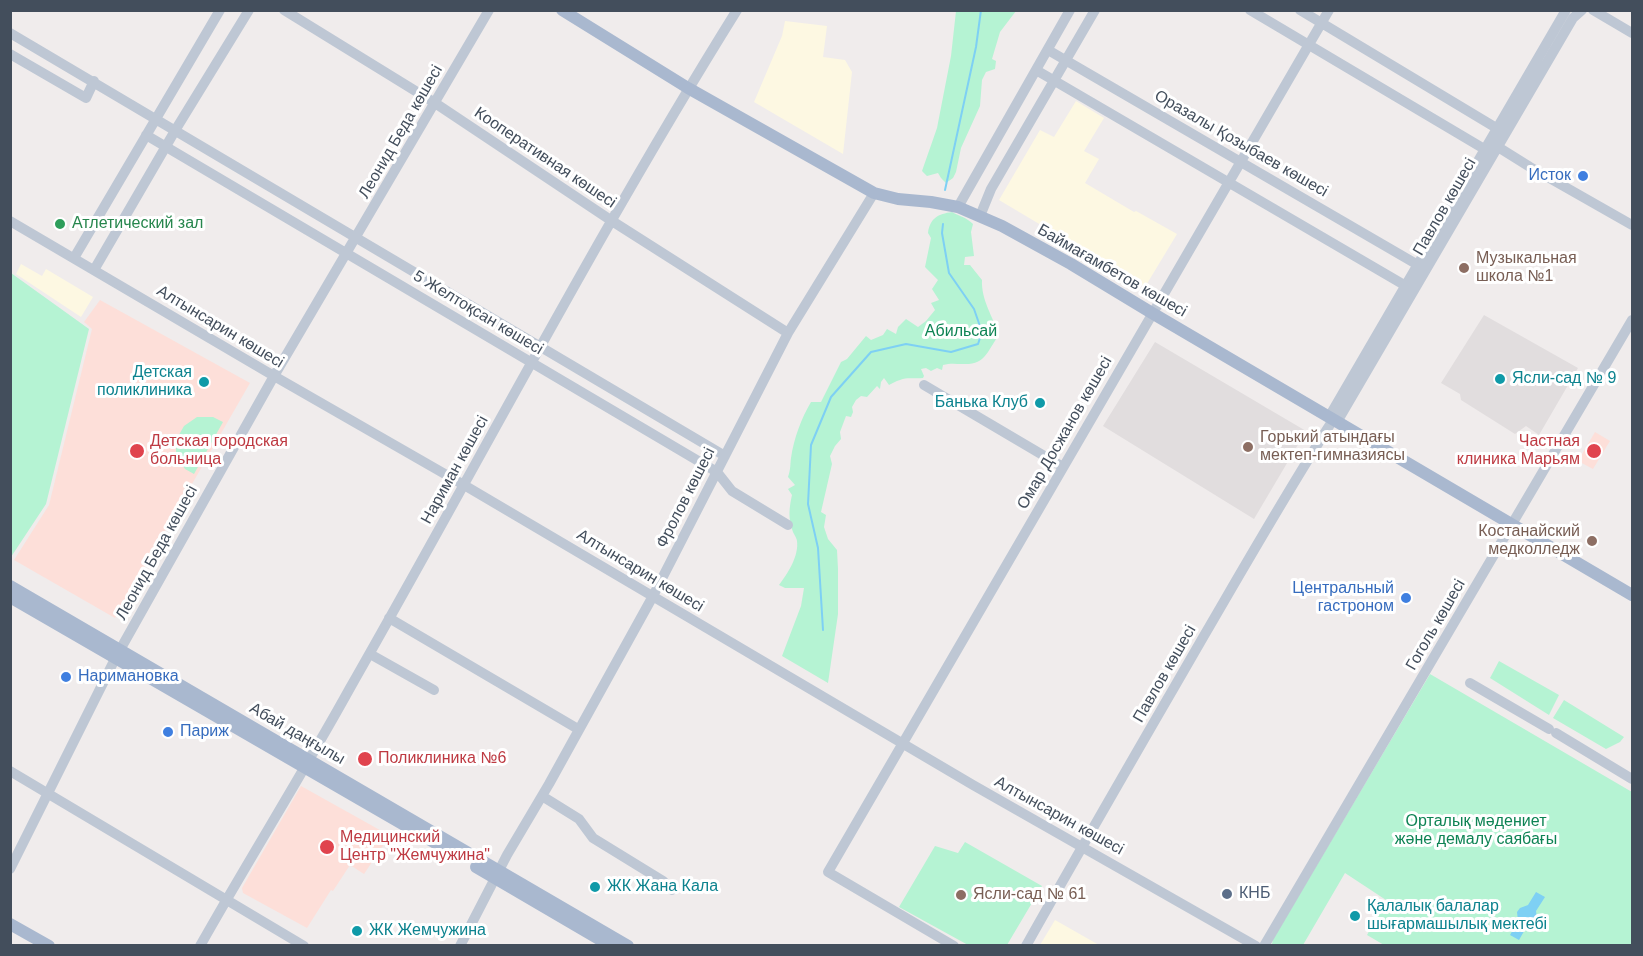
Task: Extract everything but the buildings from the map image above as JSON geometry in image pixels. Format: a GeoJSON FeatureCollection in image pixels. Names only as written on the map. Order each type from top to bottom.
{"type":"FeatureCollection","features":[{"type":"Feature","properties":{"kind":"main road","name":"Баймағамбетов көшесі"},"geometry":{"type":"LineString","coordinates":[[562,10],[688,88],[874,193],[898,199],[958,207],[1002,226],[1071,264],[1632,595]]}},
{"type":"Feature","properties":{"kind":"main road","name":"Абай даңғылы"},"geometry":{"type":"LineString","coordinates":[[10,586],[118,654],[307,764],[497,874],[628,945]]}},
{"type":"Feature","properties":{"kind":"main road","name":"Абай даңғылы"},"geometry":{"type":"LineString","coordinates":[[10,597],[56,625],[118,654]]}},
{"type":"Feature","properties":{"kind":"main road","name":"Абай даңғылы"},"geometry":{"type":"LineString","coordinates":[[497,874],[611,945]]}},
{"type":"Feature","properties":{"kind":"main road"},"geometry":{"type":"LineString","coordinates":[[10,924],[49,945]]}},
{"type":"Feature","properties":{"kind":"street"},"geometry":{"type":"LineString","coordinates":[[74,258],[220,10]]}},
{"type":"Feature","properties":{"kind":"street"},"geometry":{"type":"LineString","coordinates":[[94,270],[165,147],[249,10]]}},
{"type":"Feature","properties":{"kind":"street","name":"Кооперативная көшесі"},"geometry":{"type":"LineString","coordinates":[[284,10],[435,104],[612,221],[788,333]]}},
{"type":"Feature","properties":{"kind":"street","name":"Леонид Беда көшесі"},"geometry":{"type":"LineString","coordinates":[[10,868],[118,654],[274,376],[489,10]]}},
{"type":"Feature","properties":{"kind":"street","name":"Нариман көшесі"},"geometry":{"type":"LineString","coordinates":[[200,945],[370,654],[688,88],[737,10]]}},
{"type":"Feature","properties":{"kind":"street"},"geometry":{"type":"LineString","coordinates":[[958,207],[1070,10]]}},
{"type":"Feature","properties":{"kind":"street"},"geometry":{"type":"LineString","coordinates":[[980,216],[991,189],[1095,10]]}},
{"type":"Feature","properties":{"kind":"street"},"geometry":{"type":"LineString","coordinates":[[1250,10],[1486,150],[1498,147],[1632,225]]}},
{"type":"Feature","properties":{"kind":"street"},"geometry":{"type":"LineString","coordinates":[[1300,10],[1498,129],[1498,147]]}},
{"type":"Feature","properties":{"kind":"street","name":"Омар Досжанов көшесі"},"geometry":{"type":"LineString","coordinates":[[954,945],[828,872],[1329,10]]}},
{"type":"Feature","properties":{"kind":"street","name":"Павлов көшесі"},"geometry":{"type":"LineString","coordinates":[[1333,420],[1406,286],[1566,10]]}},
{"type":"Feature","properties":{"kind":"street","name":"Павлов көшесі"},"geometry":{"type":"LineString","coordinates":[[1026,945],[1304,466],[1498,147],[1573,18],[1582,10]]}},
{"type":"Feature","properties":{"kind":"street"},"geometry":{"type":"LineString","coordinates":[[1593,10],[1632,33]]}},
{"type":"Feature","properties":{"kind":"street","name":"5 Желтоқсан көшесі"},"geometry":{"type":"LineString","coordinates":[[10,33],[176,129],[725,456]]}},
{"type":"Feature","properties":{"kind":"street","name":"Оразалы Қозыбаев көшесі"},"geometry":{"type":"LineString","coordinates":[[1048,50],[1418,265]]}},
{"type":"Feature","properties":{"kind":"street"},"geometry":{"type":"LineString","coordinates":[[10,54],[86,98],[94,81]]}},
{"type":"Feature","properties":{"kind":"street"},"geometry":{"type":"LineString","coordinates":[[1036,70],[1406,286]]}},
{"type":"Feature","properties":{"kind":"street","name":"5 Желтоқсан көшесі"},"geometry":{"type":"LineString","coordinates":[[146,135],[717,471],[732,491],[788,525]]}},
{"type":"Feature","properties":{"kind":"street","name":"Фролов көшесі"},"geometry":{"type":"LineString","coordinates":[[459,945],[653,596],[788,333],[874,193]]}},
{"type":"Feature","properties":{"kind":"street","name":"Алтынсарин көшесі"},"geometry":{"type":"LineString","coordinates":[[10,221],[464,484],[983,791],[1256,945]]}},
{"type":"Feature","properties":{"kind":"street","name":"Гоголь көшесі"},"geometry":{"type":"LineString","coordinates":[[1264,945],[1632,320]]}},
{"type":"Feature","properties":{"kind":"street"},"geometry":{"type":"LineString","coordinates":[[924,385],[1063,467]]}},
{"type":"Feature","properties":{"kind":"street"},"geometry":{"type":"LineString","coordinates":[[389,618],[578,729]]}},
{"type":"Feature","properties":{"kind":"street"},"geometry":{"type":"LineString","coordinates":[[370,654],[434,690]]}},
{"type":"Feature","properties":{"kind":"street"},"geometry":{"type":"LineString","coordinates":[[1470,683],[1632,779]]}},
{"type":"Feature","properties":{"kind":"street"},"geometry":{"type":"LineString","coordinates":[[10,771],[304,945]]}},
{"type":"Feature","properties":{"kind":"street"},"geometry":{"type":"LineString","coordinates":[[542,796],[579,819],[593,838],[663,881],[672,890]]}},
{"type":"Feature","properties":{"kind":"shaded area"},"geometry":{"type":"Polygon","coordinates":[[[785,21],[827,26],[823,57],[845,60],[852,72],[843,154],[754,102],[782,36],[785,21]]]}},
{"type":"Feature","properties":{"kind":"shaded area"},"geometry":{"type":"Polygon","coordinates":[[[1076,101],[1104,118],[1084,151],[1099,159],[1085,183],[1177,234],[1145,287],[999,200],[1040,130],[1054,137],[1076,101]]]}},
{"type":"Feature","properties":{"kind":"shaded area"},"geometry":{"type":"Polygon","coordinates":[[[21,264],[42,276],[46,269],[93,297],[81,317],[16,274],[21,264]]]}},
{"type":"Feature","properties":{"kind":"shaded area","name":"Детская городская больница"},"geometry":{"type":"Polygon","coordinates":[[[100,300],[250,383],[115,618],[14,560],[49,505],[92,329],[84,322],[100,300]]]}},
{"type":"Feature","properties":{"kind":"shaded area"},"geometry":{"type":"Polygon","coordinates":[[[1484,315],[1578,368],[1539,435],[1526,426],[1515,434],[1461,400],[1460,394],[1441,383],[1484,315]]]}},
{"type":"Feature","properties":{"kind":"shaded area"},"geometry":{"type":"Polygon","coordinates":[[[1155,342],[1306,431],[1254,519],[1103,426],[1155,342]]]}},
{"type":"Feature","properties":{"kind":"shaded area","name":"Частная клиника Марьям"},"geometry":{"type":"Polygon","coordinates":[[[1595,432],[1610,441],[1593,469],[1578,461],[1595,432]]]}},
{"type":"Feature","properties":{"kind":"shaded area"},"geometry":{"type":"Polygon","coordinates":[[[301,786],[387,834],[388,838],[364,874],[350,865],[307,928],[243,893],[242,888],[301,786]]]}},
{"type":"Feature","properties":{"kind":"shaded area"},"geometry":{"type":"Polygon","coordinates":[[[1055,920],[1099,945],[1040,945],[1055,920]]]}},
{"type":"Feature","properties":{"kind":"green space"},"geometry":{"type":"Polygon","coordinates":[[[956,11],[1016,11],[1000,32],[992,59],[996,61],[995,69],[986,72],[982,80],[980,106],[961,148],[956,172],[953,178],[946,183],[938,173],[927,176],[922,171],[937,128],[951,56],[956,11]]]}},
{"type":"Feature","properties":{"kind":"green space","name":"Абильсай"},"geometry":{"type":"Polygon","coordinates":[[[952,212],[973,224],[971,232],[974,256],[965,257],[964,265],[970,265],[982,280],[985,301],[999,335],[985,356],[977,362],[946,364],[943,365],[942,370],[921,369],[923,378],[903,379],[889,385],[884,378],[880,389],[877,386],[867,397],[861,396],[852,407],[851,417],[846,416],[840,432],[841,439],[830,456],[832,464],[821,512],[826,515],[824,527],[828,539],[837,550],[838,569],[838,614],[828,683],[782,656],[801,606],[804,588],[785,588],[779,585],[792,564],[797,547],[790,518],[792,495],[788,489],[795,485],[788,477],[794,443],[811,402],[821,402],[841,362],[847,359],[866,336],[871,340],[883,335],[887,329],[896,334],[898,327],[906,319],[918,327],[935,310],[931,303],[939,300],[932,289],[938,280],[925,267],[931,238],[928,233],[936,218],[952,212]]]}},
{"type":"Feature","properties":{"kind":"green space"},"geometry":{"type":"Polygon","coordinates":[[[11,273],[89,329],[46,504],[11,557],[11,273]]]}},
{"type":"Feature","properties":{"kind":"green space"},"geometry":{"type":"Polygon","coordinates":[[[197,417],[213,417],[223,422],[194,474],[185,469],[176,456],[176,440],[184,426],[197,417]]]}},
{"type":"Feature","properties":{"kind":"green space"},"geometry":{"type":"Polygon","coordinates":[[[1499,661],[1559,695],[1549,715],[1490,678],[1499,661]]]}},
{"type":"Feature","properties":{"kind":"green space","name":"Орталық мәдениет және демалу саябағы"},"geometry":{"type":"Polygon","coordinates":[[[1430,674],[1632,792],[1632,945],[1384,945],[1367,935],[1386,900],[1345,873],[1303,945],[1272,944],[1430,674]]]}},
{"type":"Feature","properties":{"kind":"green space"},"geometry":{"type":"Polygon","coordinates":[[[1564,700],[1624,737],[1620,742],[1606,749],[1553,718],[1564,700]]]}},
{"type":"Feature","properties":{"kind":"green space"},"geometry":{"type":"Polygon","coordinates":[[[965,842],[1042,886],[1007,945],[968,945],[899,907],[935,846],[958,853],[965,842]]]}},
{"type":"Feature","properties":{"kind":"water"},"geometry":{"type":"Polygon","coordinates":[[[1536,892],[1545,897],[1536,911],[1537,919],[1527,926],[1519,940],[1510,935],[1518,921],[1517,912],[1528,905],[1536,892]]]}},
{"type":"Feature","properties":{"kind":"waterway","name":"Абильсай"},"geometry":{"type":"LineString","coordinates":[[945,190],[976,47],[981,10]]}},
{"type":"Feature","properties":{"kind":"waterway","name":"Абильсай"},"geometry":{"type":"LineString","coordinates":[[823,630],[818,548],[808,504],[811,445],[831,397],[871,352],[906,344],[951,352],[978,344],[982,332],[974,309],[949,273],[942,233],[943,224]]}},
{"type":"Feature","properties":{"kind":"place","name":"Исток"},"geometry":{"type":"Point","coordinates":[1583,176]}},
{"type":"Feature","properties":{"kind":"place","name":"Атлетический зал"},"geometry":{"type":"Point","coordinates":[60,224]}},
{"type":"Feature","properties":{"kind":"place","name":"Музыкальная школа №1"},"geometry":{"type":"Point","coordinates":[1464,268]}},
{"type":"Feature","properties":{"kind":"place","name":"Ясли-сад № 9"},"geometry":{"type":"Point","coordinates":[1500,379]}},
{"type":"Feature","properties":{"kind":"place","name":"Детская поликлиника"},"geometry":{"type":"Point","coordinates":[204,382]}},
{"type":"Feature","properties":{"kind":"place","name":"Банька Клуб"},"geometry":{"type":"Point","coordinates":[1040,403]}},
{"type":"Feature","properties":{"kind":"place","name":"Горький атындағы мектеп-гимназиясы"},"geometry":{"type":"Point","coordinates":[1248,447]}},
{"type":"Feature","properties":{"kind":"place","name":"Детская городская больница"},"geometry":{"type":"Point","coordinates":[137,451]}},
{"type":"Feature","properties":{"kind":"place","name":"Частная клиника Марьям"},"geometry":{"type":"Point","coordinates":[1594,451]}},
{"type":"Feature","properties":{"kind":"place","name":"Костанайский медколледж"},"geometry":{"type":"Point","coordinates":[1592,541]}},
{"type":"Feature","properties":{"kind":"place","name":"Центральный гастроном"},"geometry":{"type":"Point","coordinates":[1406,598]}},
{"type":"Feature","properties":{"kind":"place","name":"Наримановка"},"geometry":{"type":"Point","coordinates":[66,677]}},
{"type":"Feature","properties":{"kind":"place","name":"Париж"},"geometry":{"type":"Point","coordinates":[168,732]}},
{"type":"Feature","properties":{"kind":"place","name":"Поликлиника №6"},"geometry":{"type":"Point","coordinates":[365,759]}},
{"type":"Feature","properties":{"kind":"place","name":"Медицинский Центр \"Жемчужина\""},"geometry":{"type":"Point","coordinates":[327,847]}},
{"type":"Feature","properties":{"kind":"place","name":"ЖК Жана Кала"},"geometry":{"type":"Point","coordinates":[595,887]}},
{"type":"Feature","properties":{"kind":"place","name":"КНБ"},"geometry":{"type":"Point","coordinates":[1227,894]}},
{"type":"Feature","properties":{"kind":"place","name":"Ясли-сад № 61"},"geometry":{"type":"Point","coordinates":[961,895]}},
{"type":"Feature","properties":{"kind":"place","name":"Қалалық балалар шығармашылық мектебі"},"geometry":{"type":"Point","coordinates":[1355,916]}},
{"type":"Feature","properties":{"kind":"place","name":"ЖК Жемчужина"},"geometry":{"type":"Point","coordinates":[357,931]}}]}
